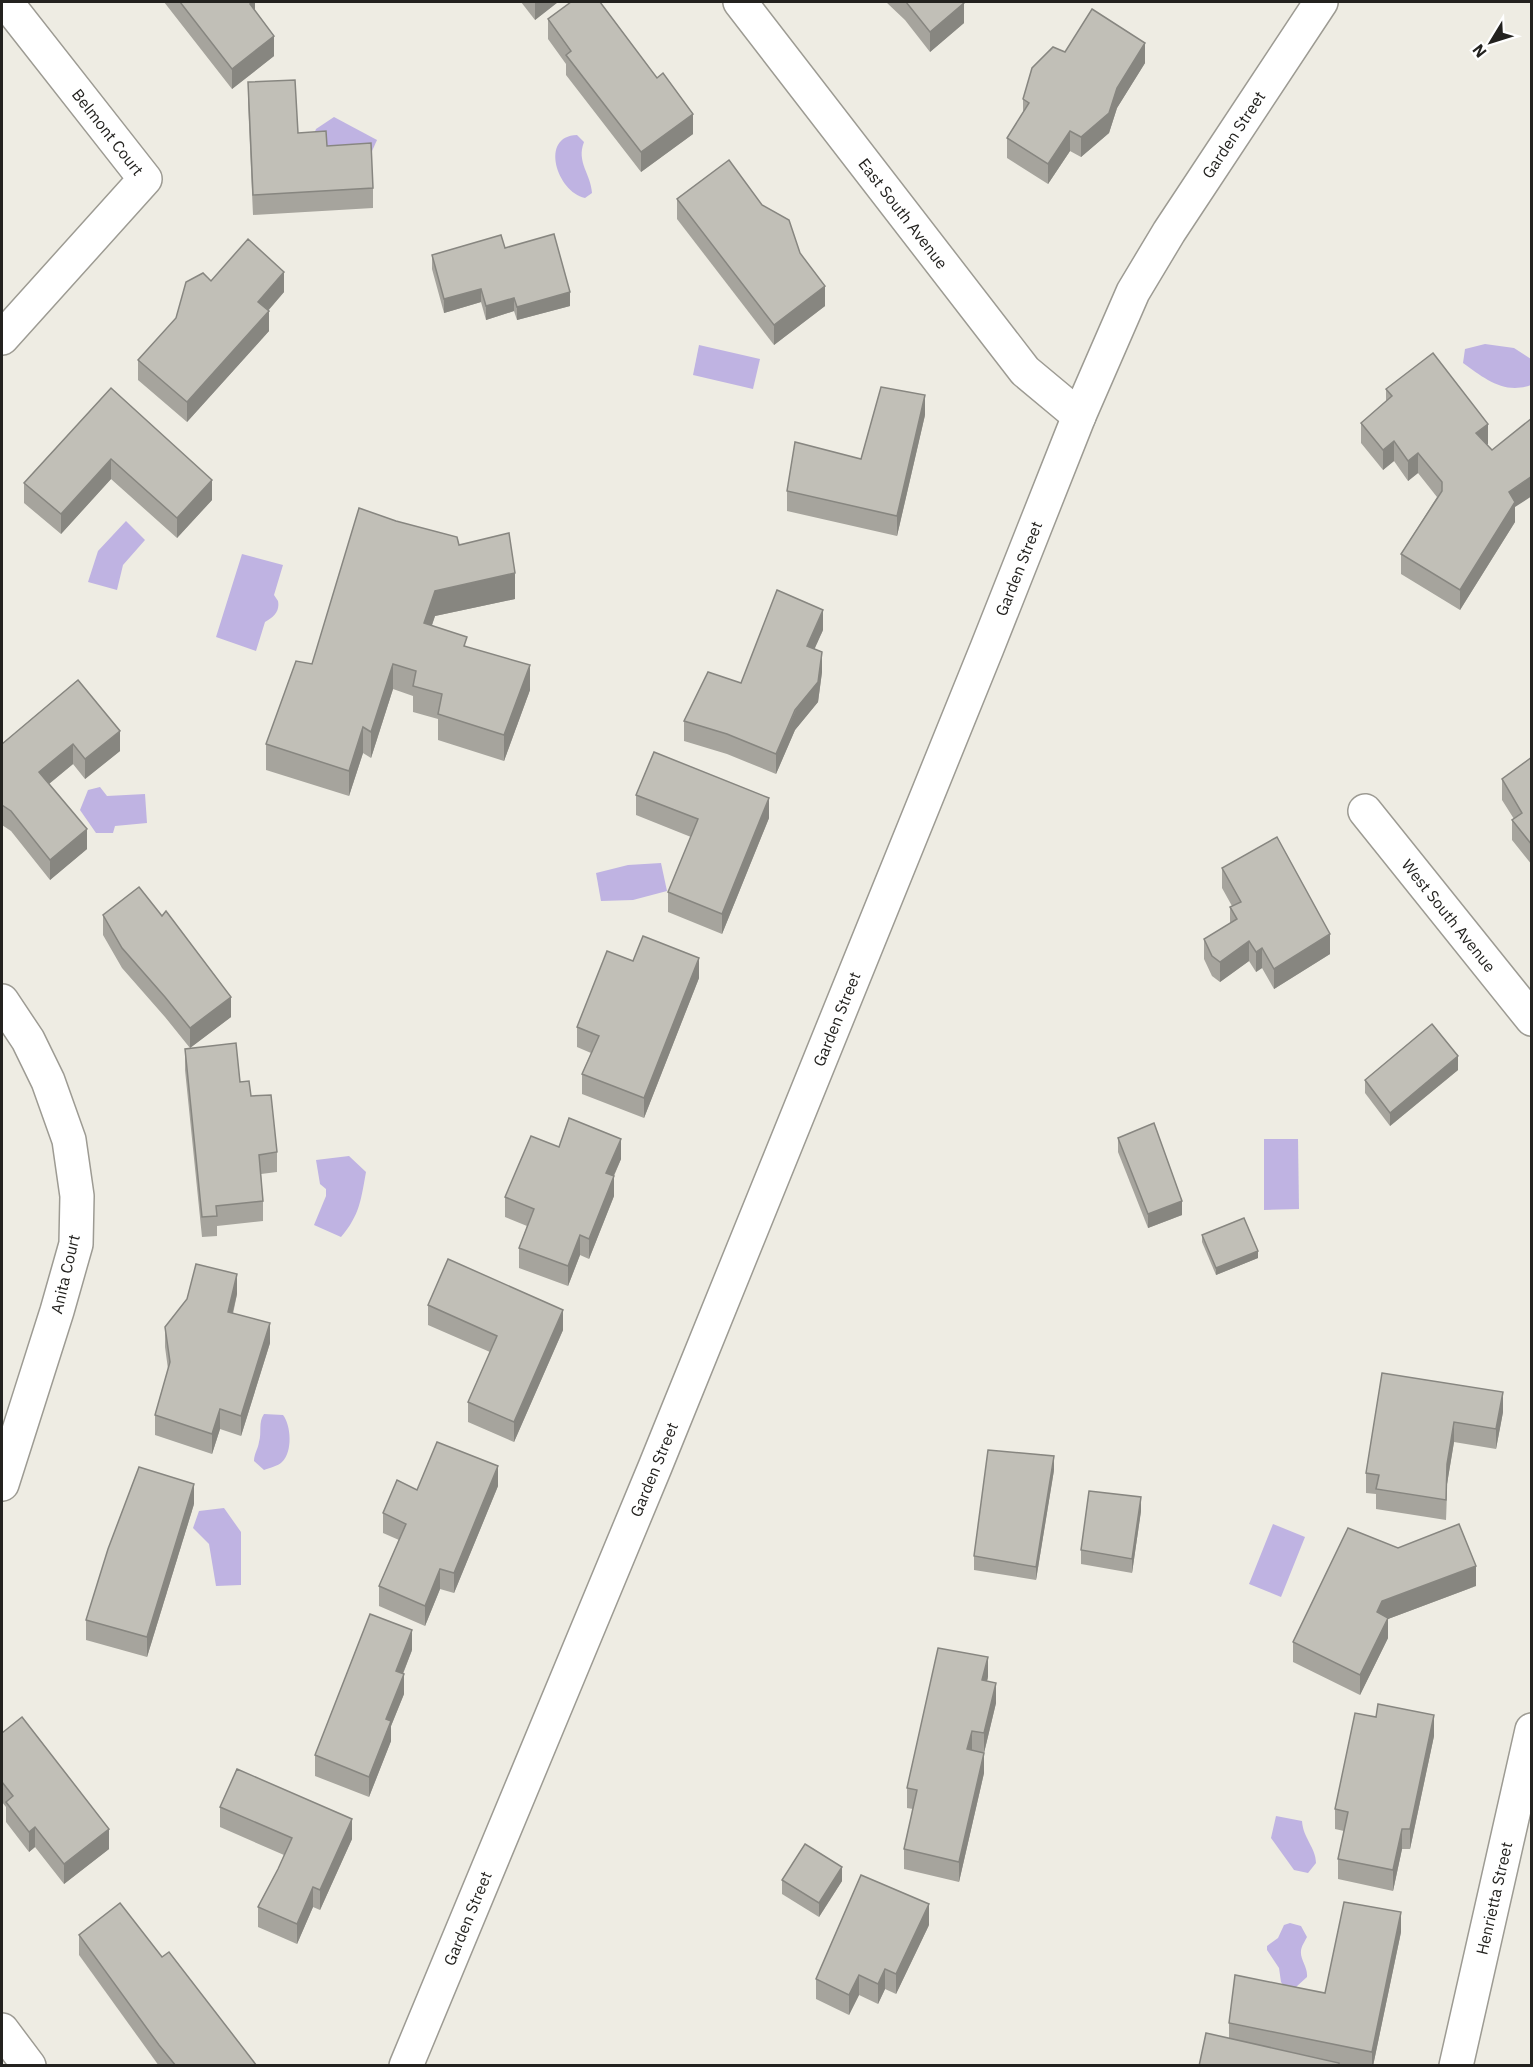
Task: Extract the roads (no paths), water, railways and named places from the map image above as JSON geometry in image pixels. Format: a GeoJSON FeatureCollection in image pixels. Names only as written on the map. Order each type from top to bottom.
{"type":"FeatureCollection","features":[{"type":"Feature","properties":{"kind":"street","name":"Belmont Court"},"geometry":{"type":"LineString","coordinates":[[2,338],[145,178],[6,2]]}},
{"type":"Feature","properties":{"kind":"street","name":"East South Avenue"},"geometry":{"type":"LineString","coordinates":[[740,2],[1025,371],[1079,416]]}},
{"type":"Feature","properties":{"kind":"street","name":"Garden Street"},"geometry":{"type":"LineString","coordinates":[[406,2066],[655,1467],[974,682],[1079,416],[1139,282],[1169,232],[1321,2]]}},
{"type":"Feature","properties":{"kind":"street","name":"West South Avenue"},"geometry":{"type":"LineString","coordinates":[[1365,811],[1532,1019]]}},
{"type":"Feature","properties":{"kind":"street","name":"Anita Court"},"geometry":{"type":"LineString","coordinates":[[2,1001],[28,1040],[48,1081],[69,1140],[77,1196],[76,1244],[2,1484]]}},
{"type":"Feature","properties":{"kind":"street","name":"Henrietta Street"},"geometry":{"type":"LineString","coordinates":[[1456,2066],[1532,1730]]}},
{"type":"Feature","properties":{"kind":"street"},"geometry":{"type":"LineString","coordinates":[[2,2030],[29,2066]]}}]}
